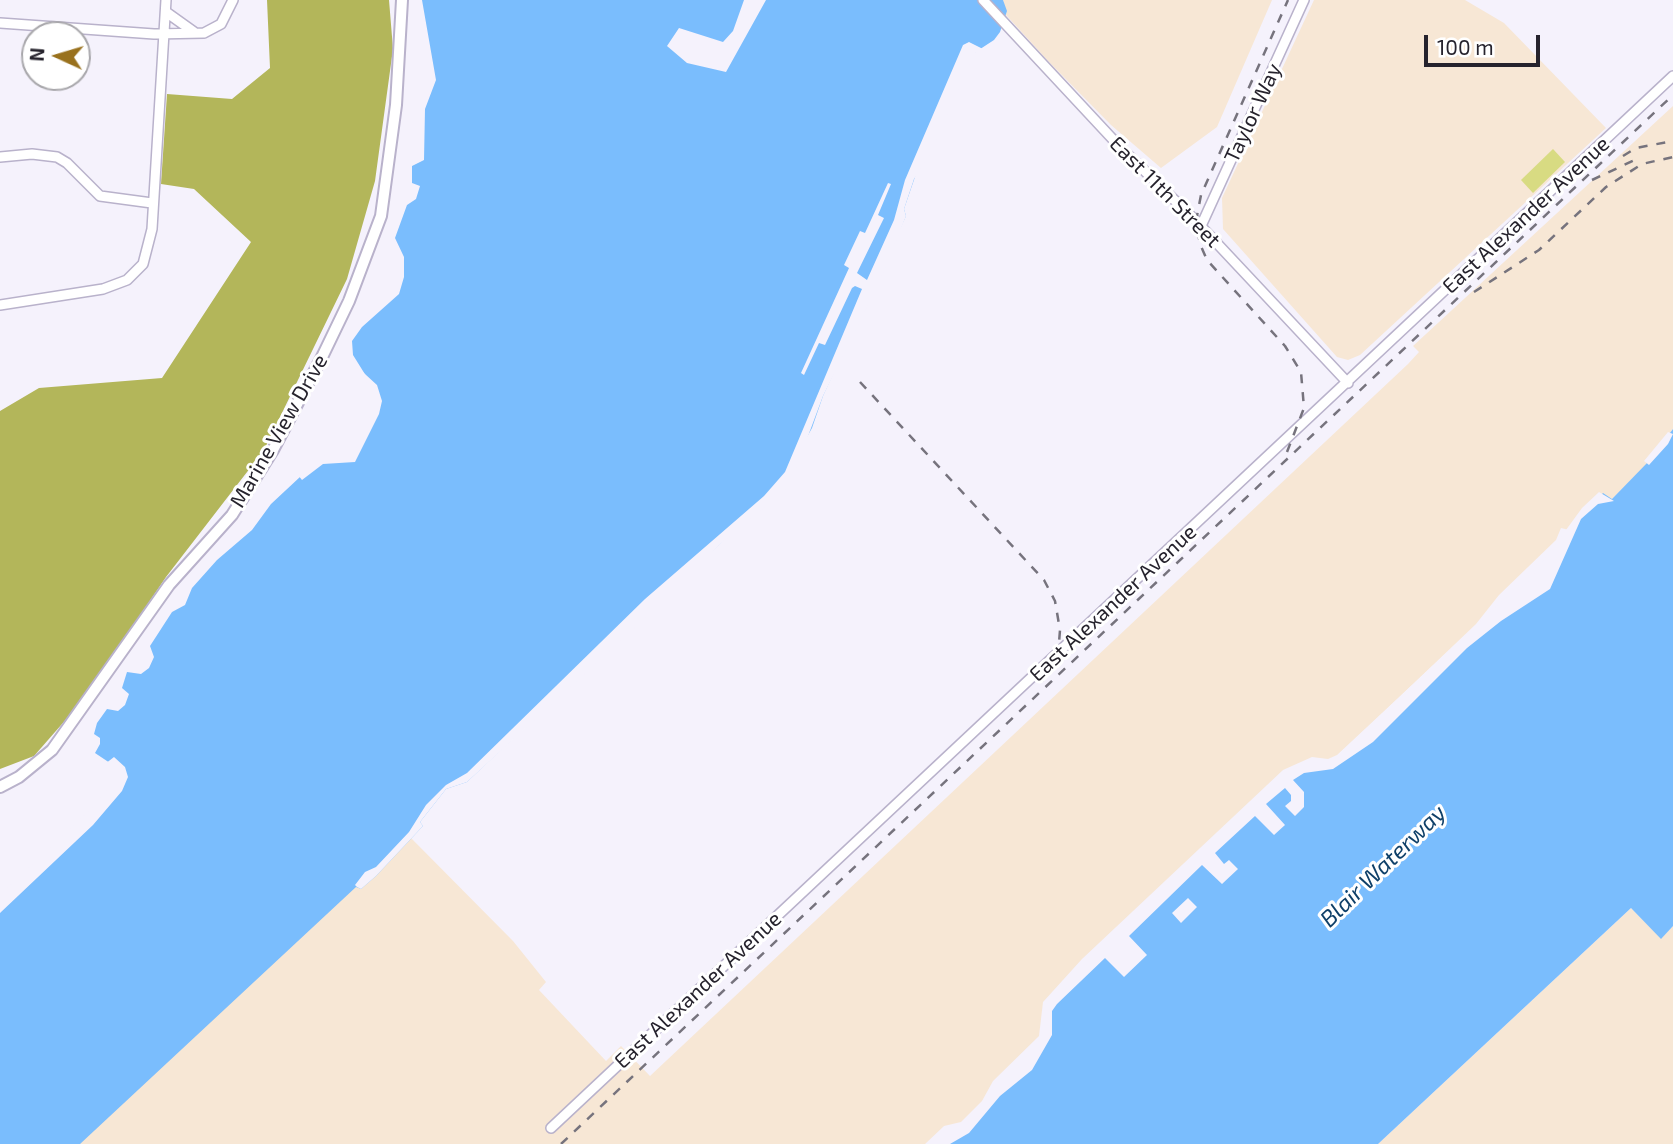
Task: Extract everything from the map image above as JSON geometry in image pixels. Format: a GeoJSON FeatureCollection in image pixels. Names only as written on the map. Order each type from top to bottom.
{"type":"FeatureCollection","features":[{"type":"Feature","properties":{"kind":"main road","name":"Marine View Drive"},"geometry":{"type":"LineString","coordinates":[[0,787],[19,777],[52,750],[169,585],[232,515],[267,460],[323,355],[349,301],[381,216],[397,106],[402,0]]}},
{"type":"Feature","properties":{"kind":"street"},"geometry":{"type":"LineString","coordinates":[[0,305],[103,289],[127,279],[146,259],[152,229],[166,0]]}},
{"type":"Feature","properties":{"kind":"street"},"geometry":{"type":"LineString","coordinates":[[0,23],[164,34],[196,33],[213,30],[221,24],[233,0]]}},
{"type":"Feature","properties":{"kind":"street","name":"East 11th Street"},"geometry":{"type":"LineString","coordinates":[[983,0],[1120,147],[1201,226],[1348,383]]}},
{"type":"Feature","properties":{"kind":"street","name":"Taylor Way"},"geometry":{"type":"LineString","coordinates":[[1201,226],[1304,0]]}},
{"type":"Feature","properties":{"kind":"street"},"geometry":{"type":"LineString","coordinates":[[166,12],[196,33]]}},
{"type":"Feature","properties":{"kind":"street","name":"East Alexander Avenue"},"geometry":{"type":"LineString","coordinates":[[551,1128],[1673,76]]}},
{"type":"Feature","properties":{"kind":"street"},"geometry":{"type":"LineString","coordinates":[[0,157],[32,154],[57,157],[67,163],[100,196],[115,201],[152,202]]}},
{"type":"Feature","properties":{"kind":"shaded area"},"geometry":{"type":"Polygon","coordinates":[[[267,0],[389,0],[393,49],[375,181],[347,279],[264,450],[166,577],[83,700],[34,756],[0,769],[0,411],[39,388],[162,378],[251,242],[194,189],[161,184],[167,94],[232,99],[270,68],[267,0]]]}},
{"type":"Feature","properties":{"kind":"shaded area"},"geometry":{"type":"Polygon","coordinates":[[[1003,0],[1272,0],[1217,127],[1161,168],[1111,125],[1048,61],[1006,15],[1003,0]]]}},
{"type":"Feature","properties":{"kind":"shaded area"},"geometry":{"type":"Polygon","coordinates":[[[1314,0],[1465,0],[1504,23],[1606,128],[1360,355],[1348,360],[1337,357],[1223,229],[1222,198],[1314,0]]]}},
{"type":"Feature","properties":{"kind":"shaded area"},"geometry":{"type":"Polygon","coordinates":[[[1673,106],[1673,429],[1648,463],[1612,499],[1569,530],[1561,528],[1556,540],[1499,595],[1476,624],[1043,1037],[973,1115],[929,1144],[48,1144],[411,838],[513,941],[546,982],[539,990],[606,1061],[621,1046],[650,1076],[1408,364],[1419,352],[1413,346],[1673,106]]]}},
{"type":"Feature","properties":{"kind":"shaded area"},"geometry":{"type":"Polygon","coordinates":[[[1631,908],[1661,938],[1673,926],[1673,1144],[1378,1144],[1631,908]]]}},
{"type":"Feature","properties":{"kind":"green space"},"geometry":{"type":"Polygon","coordinates":[[[1553,149],[1565,162],[1533,193],[1521,180],[1553,149]]]}},
{"type":"Feature","properties":{"kind":"water"},"geometry":{"type":"Polygon","coordinates":[[[422,0],[744,0],[733,31],[723,42],[679,28],[667,46],[687,63],[726,72],[766,0],[1003,0],[1007,11],[1000,32],[994,40],[971,55],[916,174],[904,209],[906,216],[823,396],[812,428],[778,489],[467,782],[446,789],[420,822],[423,826],[376,876],[361,889],[356,887],[80,1144],[0,1144],[0,897],[85,818],[115,782],[116,767],[95,753],[100,744],[100,738],[94,734],[97,723],[107,709],[118,711],[125,705],[129,694],[122,688],[127,672],[141,674],[149,668],[154,657],[150,646],[172,612],[185,605],[192,588],[217,560],[252,530],[271,504],[315,463],[358,452],[377,407],[376,392],[353,355],[352,341],[362,327],[399,294],[404,277],[404,257],[395,238],[407,205],[416,199],[420,186],[412,183],[412,166],[424,160],[425,109],[436,80],[422,0]]]}},
{"type":"Feature","properties":{"kind":"water","name":"Blair Waterway"},"geometry":{"type":"Polygon","coordinates":[[[1673,429],[1673,926],[1661,939],[1631,908],[1378,1144],[929,1144],[963,1125],[1042,1038],[1043,1007],[1259,798],[1321,761],[1339,758],[1530,585],[1569,530],[1603,493],[1612,499],[1647,463],[1673,429]]]}},
{"type":"Feature","properties":{"kind":"pier"},"geometry":{"type":"Polygon","coordinates":[[[969,42],[983,49],[975,53],[931,153],[914,179],[904,209],[906,216],[878,285],[823,396],[789,487],[719,545],[654,610],[467,782],[446,789],[420,822],[423,826],[376,876],[361,889],[357,887],[355,885],[365,872],[376,867],[409,832],[426,805],[446,785],[467,773],[645,599],[764,496],[785,472],[862,289],[855,286],[852,288],[825,345],[819,343],[804,375],[801,373],[849,268],[844,265],[860,231],[865,233],[888,183],[891,184],[878,215],[884,218],[857,273],[867,280],[894,220],[905,180],[963,45],[969,42]]]}},
{"type":"Feature","properties":{"kind":"pier"},"geometry":{"type":"Polygon","coordinates":[[[354,364],[377,385],[382,401],[379,414],[355,462],[323,464],[302,480],[298,475],[313,460],[355,450],[374,406],[373,393],[354,364]]]}},
{"type":"Feature","properties":{"kind":"pier"},"geometry":{"type":"Polygon","coordinates":[[[1668,432],[1673,434],[1668,444],[1649,465],[1644,461],[1668,432]]]}},
{"type":"Feature","properties":{"kind":"pier"},"geometry":{"type":"Polygon","coordinates":[[[1599,492],[1614,501],[1598,504],[1581,519],[1550,589],[1501,621],[1467,648],[1373,742],[1333,769],[1304,773],[1293,780],[1304,792],[1304,807],[1295,816],[1285,806],[1291,801],[1291,795],[1285,788],[1266,804],[1285,825],[1274,835],[1255,816],[1215,853],[1224,864],[1229,860],[1238,869],[1222,884],[1202,865],[1129,936],[1147,955],[1124,977],[1105,958],[1052,1011],[1052,1035],[1032,1070],[1000,1096],[969,1133],[950,1144],[925,1144],[944,1126],[961,1122],[982,1101],[993,1081],[1039,1036],[1043,1002],[1082,959],[1283,770],[1312,757],[1328,759],[1337,755],[1502,601],[1528,582],[1582,508],[1599,492]]]}},
{"type":"Feature","properties":{"kind":"pier"},"geometry":{"type":"Polygon","coordinates":[[[114,757],[125,767],[128,777],[122,791],[93,825],[0,913],[0,895],[91,809],[112,783],[112,769],[105,764],[114,757]]]}},
{"type":"Feature","properties":{"kind":"pier"},"geometry":{"type":"Polygon","coordinates":[[[1188,898],[1197,907],[1181,923],[1172,913],[1188,898]]]}},
{"type":"Feature","properties":{"kind":"railway"},"geometry":{"type":"LineString","coordinates":[[1287,452],[1304,408],[1301,372],[1285,346],[1207,260],[1200,244],[1196,221],[1201,195],[1288,0]]}},
{"type":"Feature","properties":{"kind":"railway"},"geometry":{"type":"LineString","coordinates":[[561,1144],[1673,95]]}},
{"type":"Feature","properties":{"kind":"railway"},"geometry":{"type":"LineString","coordinates":[[1623,156],[1636,148],[1673,141]]}},
{"type":"Feature","properties":{"kind":"railway"},"geometry":{"type":"LineString","coordinates":[[1474,292],[1539,250],[1606,187],[1642,164],[1673,157]]}},
{"type":"Feature","properties":{"kind":"railway"},"geometry":{"type":"LineString","coordinates":[[1592,180],[1639,158]]}},
{"type":"Feature","properties":{"kind":"railway"},"geometry":{"type":"LineString","coordinates":[[860,382],[1044,580],[1055,601],[1060,630],[1058,655],[1042,681]]}}]}
